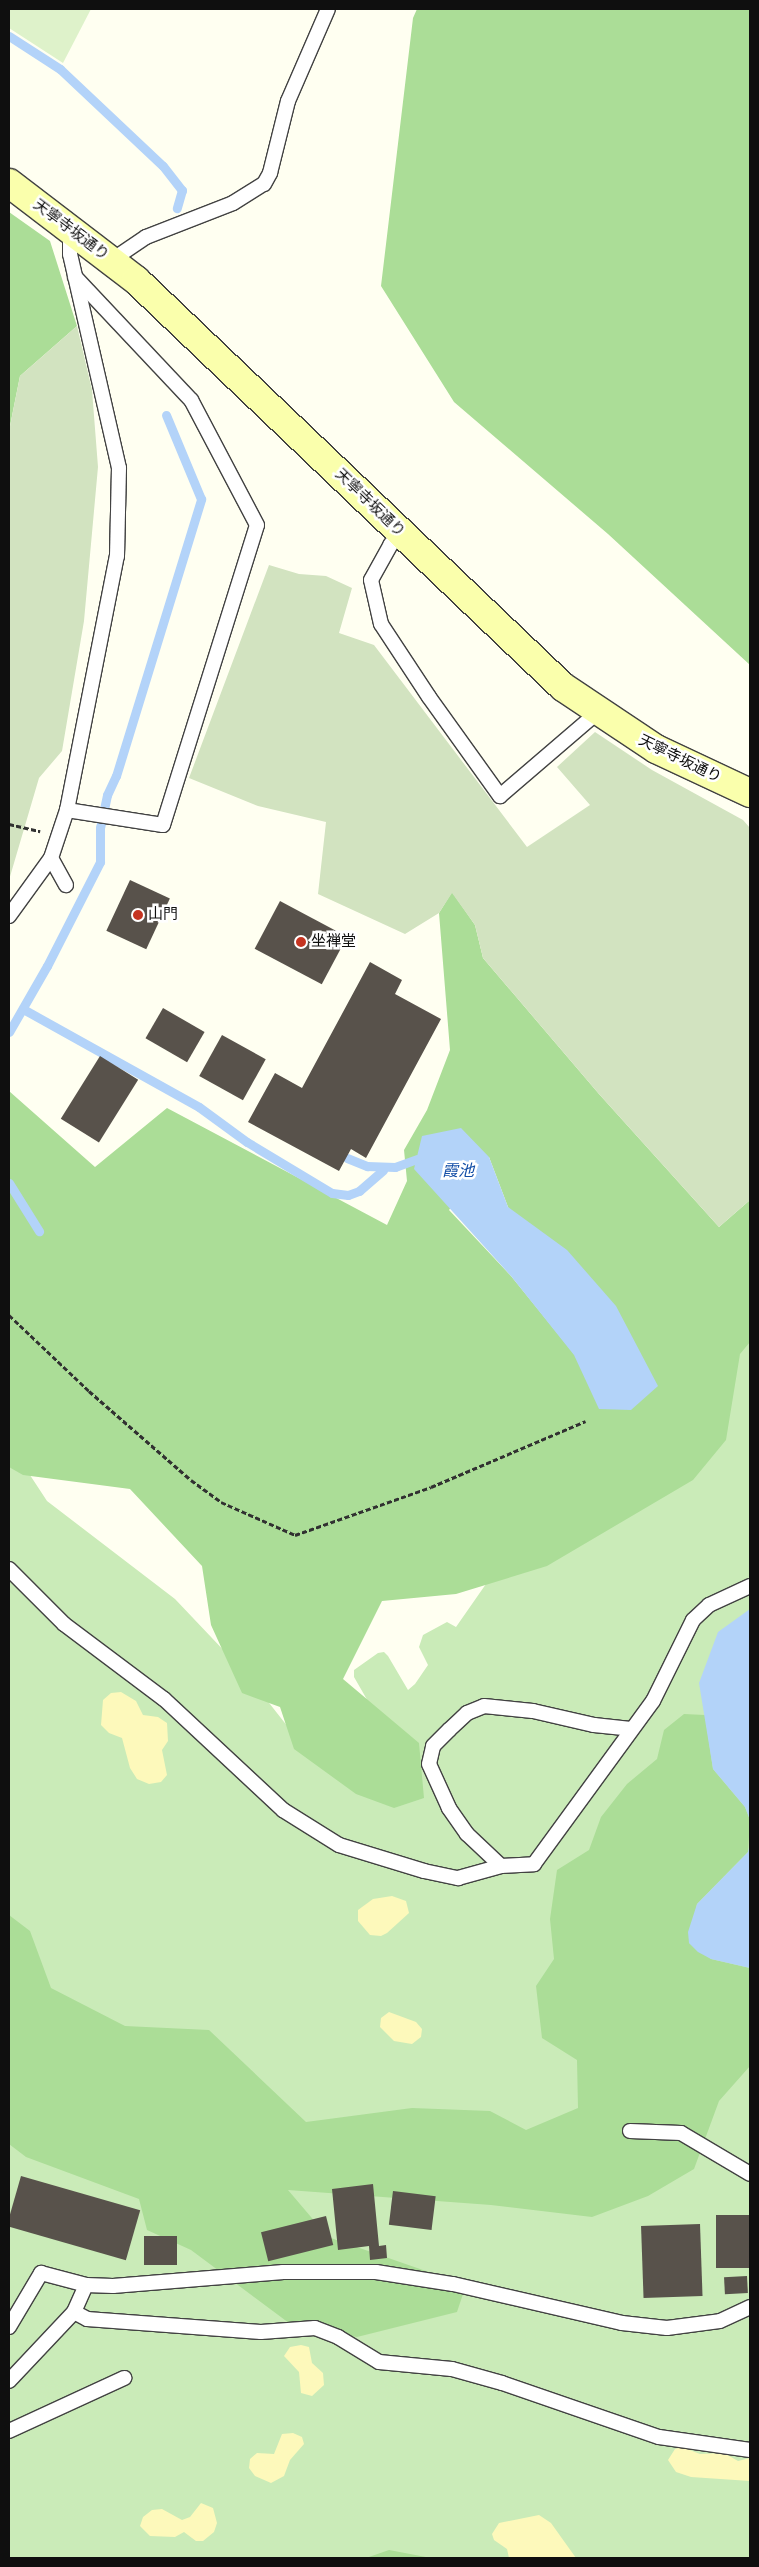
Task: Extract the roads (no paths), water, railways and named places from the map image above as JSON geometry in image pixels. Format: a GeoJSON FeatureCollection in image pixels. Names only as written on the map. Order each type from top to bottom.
{"type":"FeatureCollection","features":[{"type":"Feature","properties":{"kind":"street","name":"天寧寺坂通り"},"geometry":{"type":"LineString","coordinates":[[9,183],[112,260],[222,360],[563,687],[656,749],[750,792]]}},
{"type":"Feature","properties":{"kind":"lane"},"geometry":{"type":"LineString","coordinates":[[112,260],[146,237],[233,203],[264,184],[270,173],[288,100],[328,9]]}},
{"type":"Feature","properties":{"kind":"lane"},"geometry":{"type":"LineString","coordinates":[[9,916],[51,858],[67,810],[117,556],[119,468],[70,254],[70,229]]}},
{"type":"Feature","properties":{"kind":"lane"},"geometry":{"type":"LineString","coordinates":[[67,810],[163,826],[257,525],[191,400],[75,276]]}},
{"type":"Feature","properties":{"kind":"lane"},"geometry":{"type":"LineString","coordinates":[[402,533],[391,544],[371,580],[381,624],[429,697],[500,796],[598,712]]}},
{"type":"Feature","properties":{"kind":"lane"},"geometry":{"type":"LineString","coordinates":[[51,858],[66,885]]}},
{"type":"Feature","properties":{"kind":"lane"},"geometry":{"type":"LineString","coordinates":[[9,1569],[64,1624],[202,1732],[261,1793],[339,1845],[445,1877],[468,1877],[501,1866],[534,1864],[559,1834],[666,1681],[693,1620],[709,1605],[750,1586]]}},
{"type":"Feature","properties":{"kind":"lane"},"geometry":{"type":"LineString","coordinates":[[501,1866],[467,1834],[449,1808],[429,1764],[434,1746],[448,1730],[467,1713],[484,1706],[533,1711],[594,1725],[631,1729]]}},
{"type":"Feature","properties":{"kind":"lane"},"geometry":{"type":"LineString","coordinates":[[630,2131],[681,2133],[750,2174]]}},
{"type":"Feature","properties":{"kind":"lane"},"geometry":{"type":"LineString","coordinates":[[9,2327],[41,2273],[86,2284],[113,2286],[283,2272],[376,2272],[453,2284],[622,2323],[667,2328],[720,2321],[750,2307]]}},
{"type":"Feature","properties":{"kind":"lane"},"geometry":{"type":"LineString","coordinates":[[9,2382],[74,2312],[86,2284]]}},
{"type":"Feature","properties":{"kind":"lane"},"geometry":{"type":"LineString","coordinates":[[74,2312],[87,2319],[261,2332],[315,2328],[338,2337],[379,2362],[452,2369],[502,2383],[659,2437],[750,2450]]}},
{"type":"Feature","properties":{"kind":"lane"},"geometry":{"type":"LineString","coordinates":[[9,2431],[124,2378]]}},
{"type":"Feature","properties":{"kind":"water","name":"霞池"},"geometry":{"type":"Polygon","coordinates":[[[461,1128],[489,1157],[508,1207],[567,1250],[616,1306],[658,1386],[631,1410],[599,1409],[574,1355],[511,1276],[414,1169],[422,1136],[461,1128]]]}},
{"type":"Feature","properties":{"kind":"water"},"geometry":{"type":"Polygon","coordinates":[[[750,1609],[750,1820],[745,1807],[713,1769],[699,1683],[718,1632],[750,1609]]]}},
{"type":"Feature","properties":{"kind":"water"},"geometry":{"type":"Polygon","coordinates":[[[750,1843],[750,1968],[711,1959],[698,1952],[689,1943],[688,1932],[697,1904],[748,1852],[750,1843]]]}},
{"type":"Feature","properties":{"kind":"waterway"},"geometry":{"type":"LineString","coordinates":[[9,36],[60,69],[163,166],[182,190],[177,208]]}},
{"type":"Feature","properties":{"kind":"waterway"},"geometry":{"type":"LineString","coordinates":[[9,1032],[47,966],[100,862],[100,828],[107,795],[116,776],[201,499],[166,415]]}},
{"type":"Feature","properties":{"kind":"waterway"},"geometry":{"type":"LineString","coordinates":[[23,1009],[199,1107],[247,1142],[332,1193],[348,1195],[359,1191],[383,1170]]}},
{"type":"Feature","properties":{"kind":"waterway"},"geometry":{"type":"LineString","coordinates":[[347,1158],[367,1166],[395,1167],[417,1159]]}},
{"type":"Feature","properties":{"kind":"waterway"},"geometry":{"type":"LineString","coordinates":[[9,1183],[39,1231]]}},
{"type":"Feature","properties":{"kind":"place","name":"山門"},"geometry":{"type":"Point","coordinates":[138,915]}},
{"type":"Feature","properties":{"kind":"place","name":"坐禅堂"},"geometry":{"type":"Point","coordinates":[301,942]}}]}
